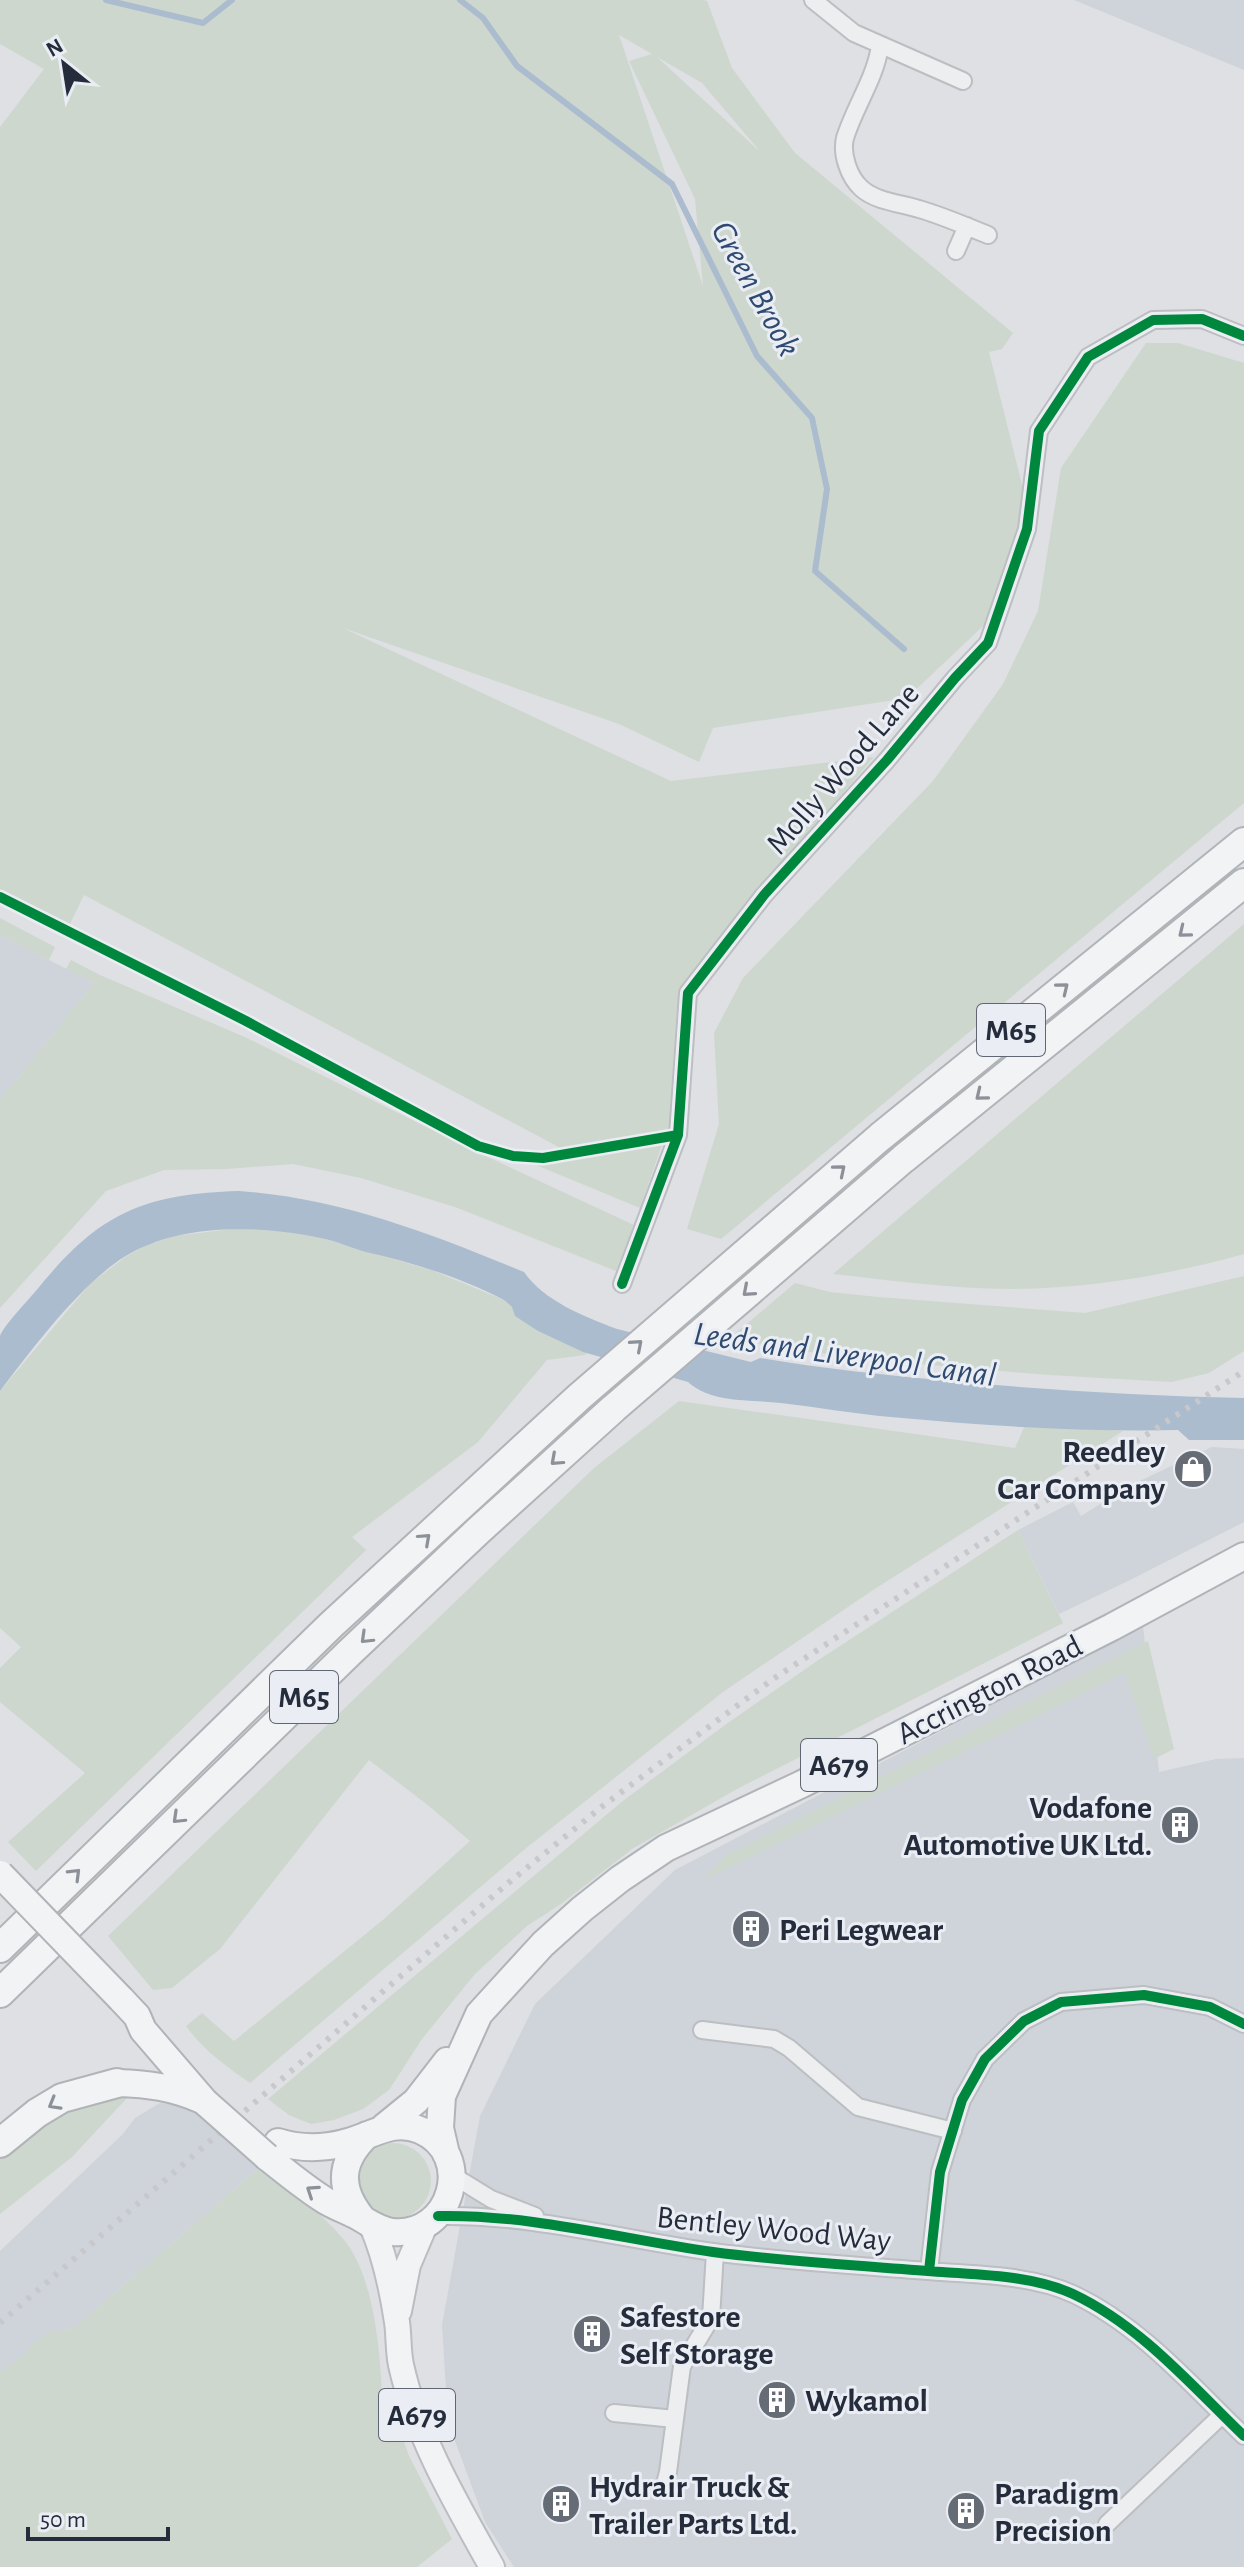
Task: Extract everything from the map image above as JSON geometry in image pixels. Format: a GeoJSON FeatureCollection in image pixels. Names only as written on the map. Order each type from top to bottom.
{"type":"FeatureCollection","features":[{"type":"Feature","properties":{"kind":"highway","name":"M65"},"geometry":{"type":"LineString","coordinates":[[0,1948],[331,1625],[579,1397],[780,1221],[1244,842]]}},
{"type":"Feature","properties":{"kind":"highway","name":"M65"},"geometry":{"type":"LineString","coordinates":[[0,1993],[350,1652],[614,1408],[903,1159],[1244,883]]}},
{"type":"Feature","properties":{"kind":"highway","name":"Accrington Road"},"geometry":{"type":"LineString","coordinates":[[376,2131],[416,2101],[479,2014],[543,1944],[582,1909],[666,1848],[816,1777],[1112,1627],[1244,1556]]}},
{"type":"Feature","properties":{"kind":"highway"},"geometry":{"type":"LineString","coordinates":[[0,1874],[129,2008],[143,2030],[215,2104],[273,2150],[326,2201],[390,2232],[408,2232],[431,2220]]}},
{"type":"Feature","properties":{"kind":"highway","name":"Accrington Road"},"geometry":{"type":"LineString","coordinates":[[449,2165],[440,2128],[442,2096],[472,2026]]}},
{"type":"Feature","properties":{"kind":"highway"},"geometry":{"type":"LineString","coordinates":[[0,2143],[37,2113],[62,2098],[117,2083],[148,2084],[178,2090],[215,2104]]}},
{"type":"Feature","properties":{"kind":"highway","name":"A679"},"geometry":{"type":"LineString","coordinates":[[273,2150],[348,2143],[376,2131],[402,2125],[420,2130],[435,2140],[449,2165],[451,2190],[446,2203],[431,2220]]}},
{"type":"Feature","properties":{"kind":"highway","name":"A679"},"geometry":{"type":"LineString","coordinates":[[367,2222],[351,2205],[345,2177],[351,2154],[376,2131]]}},
{"type":"Feature","properties":{"kind":"main road","name":"A679"},"geometry":{"type":"LineString","coordinates":[[397,2322],[408,2265],[431,2220]]}},
{"type":"Feature","properties":{"kind":"main road","name":"A679"},"geometry":{"type":"LineString","coordinates":[[367,2222],[382,2249],[397,2322],[401,2363],[423,2429],[455,2502],[492,2567]]}},
{"type":"Feature","properties":{"kind":"street"},"geometry":{"type":"LineString","coordinates":[[813,0],[854,33],[963,81]]}},
{"type":"Feature","properties":{"kind":"street"},"geometry":{"type":"LineString","coordinates":[[880,46],[877,67],[844,141],[844,156],[852,174],[861,188],[876,197],[921,209],[988,235]]}},
{"type":"Feature","properties":{"kind":"street"},"geometry":{"type":"LineString","coordinates":[[956,251],[967,226]]}},
{"type":"Feature","properties":{"kind":"street","name":"Molly Wood Lane"},"geometry":{"type":"LineString","coordinates":[[624,1277],[678,1135],[688,993],[764,895],[988,643],[1027,529],[1039,431],[1088,357],[1153,320],[1202,319],[1244,336]]}},
{"type":"Feature","properties":{"kind":"street"},"geometry":{"type":"LineString","coordinates":[[929,2271],[940,2172],[962,2100],[985,2059],[1024,2021],[1061,2002],[1144,1995],[1210,2007],[1244,2024]]}},
{"type":"Feature","properties":{"kind":"street"},"geometry":{"type":"LineString","coordinates":[[702,2030],[774,2039],[789,2048],[858,2107],[953,2131]]}},
{"type":"Feature","properties":{"kind":"street","name":"Bentley Wood Way"},"geometry":{"type":"LineString","coordinates":[[449,2165],[491,2199],[562,2227]]}},
{"type":"Feature","properties":{"kind":"street","name":"Bentley Wood Way"},"geometry":{"type":"LineString","coordinates":[[431,2220],[481,2215],[715,2252],[988,2276],[1070,2292],[1105,2311],[1167,2360],[1244,2436]]}},
{"type":"Feature","properties":{"kind":"street"},"geometry":{"type":"LineString","coordinates":[[664,2488],[682,2366],[711,2318],[715,2252]]}},
{"type":"Feature","properties":{"kind":"street"},"geometry":{"type":"LineString","coordinates":[[614,2413],[675,2419]]}},
{"type":"Feature","properties":{"kind":"street"},"geometry":{"type":"LineString","coordinates":[[1107,2524],[1222,2415]]}},
{"type":"Feature","properties":{"kind":"shaded area"},"geometry":{"type":"Polygon","coordinates":[[[0,0],[704,0],[732,68],[795,153],[1013,333],[1002,349],[989,352],[1029,513],[999,611],[907,698],[713,728],[699,762],[619,724],[343,628],[671,781],[874,757],[745,907],[677,1007],[668,1136],[570,1153],[84,895],[69,926],[0,890],[0,127],[44,69],[0,44],[0,0]],[[619,35],[703,286],[695,199],[629,61],[652,54],[619,35]],[[657,57],[757,149],[758,149],[702,83],[657,57]]]}},
{"type":"Feature","properties":{"kind":"shaded area"},"geometry":{"type":"Polygon","coordinates":[[[1074,0],[1244,0],[1244,70],[1074,0]]]}},
{"type":"Feature","properties":{"kind":"shaded area"},"geometry":{"type":"Polygon","coordinates":[[[1146,343],[1178,343],[1244,363],[1244,803],[721,1239],[687,1229],[719,1124],[714,1033],[743,978],[933,781],[1003,684],[1038,611],[1061,468],[1146,343]]]}},
{"type":"Feature","properties":{"kind":"shaded area"},"geometry":{"type":"Polygon","coordinates":[[[0,918],[55,947],[49,960],[0,935],[0,918]]]}},
{"type":"Feature","properties":{"kind":"shaded area"},"geometry":{"type":"Polygon","coordinates":[[[1244,924],[1244,1254],[1128,1279],[1039,1288],[966,1288],[833,1274],[1244,924]]]}},
{"type":"Feature","properties":{"kind":"shaded area"},"geometry":{"type":"Polygon","coordinates":[[[0,935],[94,983],[0,1100],[0,935]]]}},
{"type":"Feature","properties":{"kind":"shaded area"},"geometry":{"type":"Polygon","coordinates":[[[71,960],[247,1038],[477,1152],[634,1225],[616,1271],[455,1207],[361,1178],[293,1164],[164,1170],[106,1191],[0,1308],[0,1100],[94,983],[66,969],[71,960]]]}},
{"type":"Feature","properties":{"kind":"shaded area"},"geometry":{"type":"Polygon","coordinates":[[[663,1142],[640,1208],[524,1160],[549,1161],[663,1142]]]}},
{"type":"Feature","properties":{"kind":"shaded area"},"geometry":{"type":"Polygon","coordinates":[[[240,1228],[298,1233],[434,1271],[504,1300],[538,1331],[587,1353],[547,1360],[478,1442],[352,1537],[366,1550],[36,1871],[8,1842],[85,1773],[0,1702],[0,1668],[21,1647],[0,1628],[0,1391],[90,1284],[125,1257],[174,1236],[240,1228]]]}},
{"type":"Feature","properties":{"kind":"shaded area"},"geometry":{"type":"Polygon","coordinates":[[[1244,1276],[1244,1351],[1209,1373],[1172,1382],[919,1364],[801,1351],[730,1338],[795,1283],[830,1292],[878,1297],[1085,1313],[1244,1276]]]}},
{"type":"Feature","properties":{"kind":"shaded area"},"geometry":{"type":"Polygon","coordinates":[[[679,1401],[1015,1448],[1025,1425],[1123,1431],[870,1592],[723,1692],[525,1849],[250,2083],[207,2050],[186,2026],[202,2013],[234,2041],[384,1919],[470,1841],[369,1760],[220,1949],[172,1988],[153,1990],[108,1936],[594,1468],[679,1401]]]}},
{"type":"Feature","properties":{"kind":"shaded area"},"geometry":{"type":"Polygon","coordinates":[[[1212,1447],[1244,1449],[1244,1522],[1059,1614],[1018,1530],[1073,1502],[1081,1516],[1129,1486],[1212,1447]]]}},
{"type":"Feature","properties":{"kind":"shaded area"},"geometry":{"type":"Polygon","coordinates":[[[1018,1530],[1063,1623],[737,1789],[632,1849],[527,1926],[475,1974],[422,2039],[389,2090],[363,2109],[334,2120],[311,2124],[289,2115],[268,2099],[624,1800],[817,1661],[1018,1530]]]}},
{"type":"Feature","properties":{"kind":"shaded area"},"geometry":{"type":"Polygon","coordinates":[[[1143,1626],[1159,1772],[1216,1759],[1244,1758],[1244,2567],[514,2567],[485,2522],[448,2422],[442,2325],[480,2116],[535,2004],[675,1870],[1143,1626]]]}},
{"type":"Feature","properties":{"kind":"shaded area"},"geometry":{"type":"Polygon","coordinates":[[[1148,1641],[1174,1749],[1154,1759],[1125,1673],[702,1881],[725,1856],[1148,1641]]]}},
{"type":"Feature","properties":{"kind":"shaded area"},"geometry":{"type":"Polygon","coordinates":[[[128,2097],[72,2157],[0,2214],[0,2158],[57,2114],[90,2102],[128,2097]]]}},
{"type":"Feature","properties":{"kind":"shaded area"},"geometry":{"type":"Polygon","coordinates":[[[160,2103],[177,2105],[207,2118],[262,2165],[74,2328],[60,2332],[0,2372],[0,2251],[123,2134],[135,2118],[160,2103]]]}},
{"type":"Feature","properties":{"kind":"shaded area"},"geometry":{"type":"Polygon","coordinates":[[[393,2143],[407,2146],[420,2154],[428,2167],[431,2181],[428,2195],[420,2208],[407,2216],[393,2219],[379,2216],[366,2208],[358,2195],[355,2181],[358,2167],[366,2154],[379,2146],[393,2143]]]}},
{"type":"Feature","properties":{"kind":"shaded area"},"geometry":{"type":"Polygon","coordinates":[[[262,2165],[330,2225],[357,2260],[374,2317],[382,2394],[389,2400],[409,2456],[452,2539],[417,2567],[0,2567],[0,2372],[52,2330],[60,2332],[74,2328],[262,2165]]]}},
{"type":"Feature","properties":{"kind":"water"},"geometry":{"type":"Polygon","coordinates":[[[239,1191],[313,1201],[385,1220],[455,1244],[524,1272],[554,1300],[617,1329],[751,1362],[760,1358],[854,1371],[1023,1387],[1244,1398],[1244,1440],[1189,1440],[1178,1430],[999,1426],[720,1397],[688,1382],[583,1352],[538,1331],[515,1316],[512,1307],[504,1300],[453,1278],[325,1239],[248,1229],[170,1237],[124,1257],[74,1301],[0,1391],[2,1332],[79,1244],[123,1214],[147,1204],[174,1197],[239,1191]]]}},
{"type":"Feature","properties":{"kind":"waterway","name":"Green Brook"},"geometry":{"type":"LineString","coordinates":[[106,0],[203,23],[232,0]]}},
{"type":"Feature","properties":{"kind":"waterway","name":"Green Brook"},"geometry":{"type":"LineString","coordinates":[[460,0],[483,18],[517,66],[672,184],[757,356],[812,418],[827,489],[815,571],[904,649]]}},
{"type":"Feature","properties":{"kind":"railway"},"geometry":{"type":"LineString","coordinates":[[0,2323],[507,1884],[604,1805],[773,1679],[1244,1371]]}},
{"type":"Feature","properties":{"kind":"cycle path"},"geometry":{"type":"LineString","coordinates":[[622,1284],[678,1135],[688,993],[764,895],[988,643],[1027,529],[1039,431],[1088,357],[1153,320],[1202,319],[1244,336]]}},
{"type":"Feature","properties":{"kind":"cycle path"},"geometry":{"type":"LineString","coordinates":[[0,897],[246,1021],[478,1146],[513,1156],[543,1158],[678,1135]]}},
{"type":"Feature","properties":{"kind":"cycle path"},"geometry":{"type":"LineString","coordinates":[[929,2271],[940,2172],[962,2100],[985,2059],[1024,2021],[1061,2002],[1144,1995],[1210,2007],[1244,2024]]}},
{"type":"Feature","properties":{"kind":"cycle path"},"geometry":{"type":"LineString","coordinates":[[438,2216],[541,2223],[742,2255],[1042,2283],[1073,2294],[1121,2323],[1164,2358],[1244,2436]]}},
{"type":"Feature","properties":{"kind":"place","name":"Reedley Car Company"},"geometry":{"type":"Point","coordinates":[1193,1469]}},
{"type":"Feature","properties":{"kind":"place","name":"Vodafone Automotive UK Ltd."},"geometry":{"type":"Point","coordinates":[1180,1825]}},
{"type":"Feature","properties":{"kind":"place","name":"Peri Legwear"},"geometry":{"type":"Point","coordinates":[751,1929]}},
{"type":"Feature","properties":{"kind":"place","name":"Safestore Self Storage"},"geometry":{"type":"Point","coordinates":[592,2334]}},
{"type":"Feature","properties":{"kind":"place","name":"Wykamol"},"geometry":{"type":"Point","coordinates":[777,2400]}},
{"type":"Feature","properties":{"kind":"place","name":"Hydrair Truck & Trailer Parts Ltd."},"geometry":{"type":"Point","coordinates":[561,2504]}},
{"type":"Feature","properties":{"kind":"place","name":"Paradigm Precision"},"geometry":{"type":"Point","coordinates":[966,2511]}},
{"type":"Feature","properties":{"kind":"water label","name":"Leeds and Liverpool Canal"},"geometry":{"type":"Point","coordinates":[845,1353]}}]}
